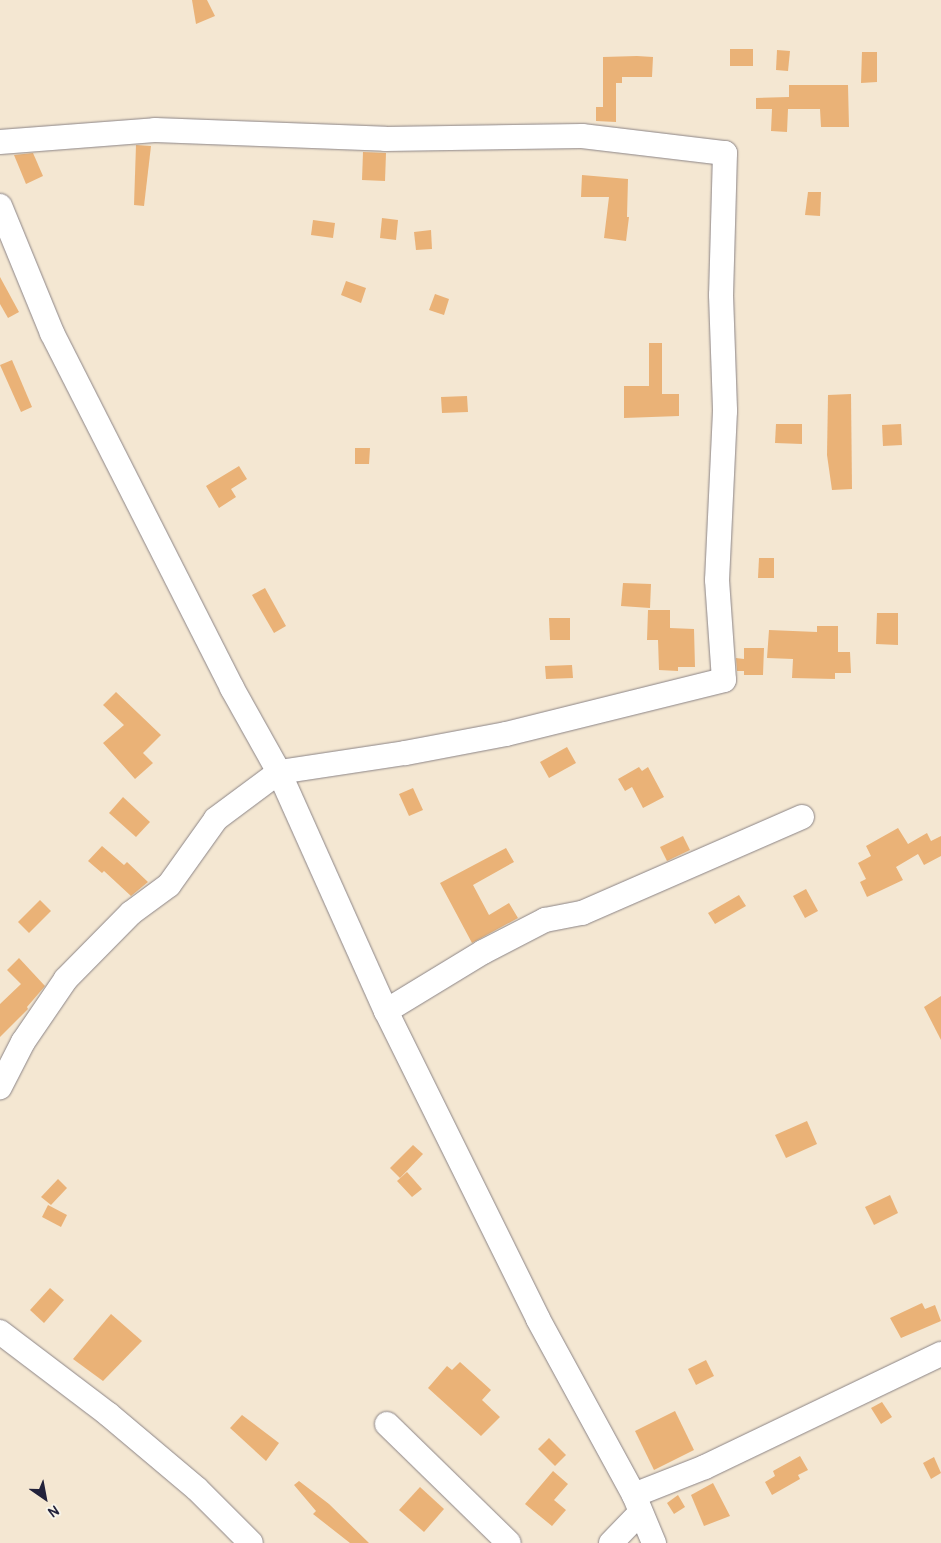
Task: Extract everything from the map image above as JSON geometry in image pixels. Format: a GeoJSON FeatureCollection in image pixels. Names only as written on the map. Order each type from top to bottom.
{"type":"FeatureCollection","features":[{"type":"Feature","properties":{"kind":"street"},"geometry":{"type":"LineString","coordinates":[[0,142],[155,130],[385,139],[582,136],[725,153],[722,295],[725,411],[717,580],[724,680],[506,734],[279,772],[216,818],[169,885],[131,913],[66,980],[24,1042],[0,1087]]}},
{"type":"Feature","properties":{"kind":"street"},"geometry":{"type":"LineString","coordinates":[[0,206],[52,333],[232,688],[279,772],[386,1011],[538,1319],[637,1504],[654,1543]]}},
{"type":"Feature","properties":{"kind":"street"},"geometry":{"type":"LineString","coordinates":[[386,1011],[483,952],[545,920],[582,913],[802,817]]}},
{"type":"Feature","properties":{"kind":"street"},"geometry":{"type":"LineString","coordinates":[[0,1332],[108,1414],[197,1488],[251,1543]]}},
{"type":"Feature","properties":{"kind":"street"},"geometry":{"type":"LineString","coordinates":[[611,1543],[637,1504],[705,1467],[941,1354]]}},
{"type":"Feature","properties":{"kind":"street"},"geometry":{"type":"LineString","coordinates":[[387,1424],[509,1543]]}},
{"type":"Feature","properties":{"kind":"building"},"geometry":{"type":"Polygon","coordinates":[[[192,0],[207,0],[215,16],[196,24],[192,0]]]}},
{"type":"Feature","properties":{"kind":"building"},"geometry":{"type":"Polygon","coordinates":[[[730,49],[753,49],[753,66],[730,66],[730,49]]]}},
{"type":"Feature","properties":{"kind":"building"},"geometry":{"type":"Polygon","coordinates":[[[777,50],[790,51],[788,71],[776,70],[777,50]]]}},
{"type":"Feature","properties":{"kind":"building"},"geometry":{"type":"Polygon","coordinates":[[[862,52],[877,52],[877,82],[861,83],[862,52]]]}},
{"type":"Feature","properties":{"kind":"building"},"geometry":{"type":"Polygon","coordinates":[[[603,57],[653,57],[652,77],[622,77],[622,83],[616,83],[616,122],[596,121],[596,107],[603,107],[603,57]]]}},
{"type":"Feature","properties":{"kind":"building"},"geometry":{"type":"Polygon","coordinates":[[[789,85],[848,85],[849,127],[821,127],[820,109],[788,109],[787,132],[771,131],[772,109],[756,109],[756,98],[789,97],[789,85]]]}},
{"type":"Feature","properties":{"kind":"building"},"geometry":{"type":"Polygon","coordinates":[[[136,145],[151,146],[144,206],[134,205],[136,145]]]}},
{"type":"Feature","properties":{"kind":"building"},"geometry":{"type":"Polygon","coordinates":[[[363,152],[386,153],[385,181],[362,180],[363,152]]]}},
{"type":"Feature","properties":{"kind":"building"},"geometry":{"type":"Polygon","coordinates":[[[33,153],[43,176],[26,184],[14,155],[33,153]]]}},
{"type":"Feature","properties":{"kind":"building"},"geometry":{"type":"Polygon","coordinates":[[[582,175],[628,179],[627,217],[629,217],[626,241],[604,238],[609,197],[581,197],[582,175]]]}},
{"type":"Feature","properties":{"kind":"building"},"geometry":{"type":"Polygon","coordinates":[[[808,192],[821,192],[820,216],[805,215],[808,192]]]}},
{"type":"Feature","properties":{"kind":"building"},"geometry":{"type":"Polygon","coordinates":[[[382,218],[398,220],[396,240],[380,238],[382,218]]]}},
{"type":"Feature","properties":{"kind":"building"},"geometry":{"type":"Polygon","coordinates":[[[313,220],[335,223],[333,238],[311,235],[313,220]]]}},
{"type":"Feature","properties":{"kind":"building"},"geometry":{"type":"Polygon","coordinates":[[[431,230],[432,249],[416,250],[414,232],[431,230]]]}},
{"type":"Feature","properties":{"kind":"building"},"geometry":{"type":"Polygon","coordinates":[[[0,277],[19,312],[8,318],[0,304],[0,277]]]}},
{"type":"Feature","properties":{"kind":"building"},"geometry":{"type":"Polygon","coordinates":[[[346,281],[366,288],[361,303],[341,295],[346,281]]]}},
{"type":"Feature","properties":{"kind":"building"},"geometry":{"type":"Polygon","coordinates":[[[435,294],[449,299],[444,315],[429,310],[435,294]]]}},
{"type":"Feature","properties":{"kind":"building"},"geometry":{"type":"Polygon","coordinates":[[[649,343],[662,343],[662,394],[679,394],[679,416],[624,418],[624,386],[649,386],[649,343]]]}},
{"type":"Feature","properties":{"kind":"building"},"geometry":{"type":"Polygon","coordinates":[[[12,360],[32,407],[21,412],[0,365],[12,360]]]}},
{"type":"Feature","properties":{"kind":"building"},"geometry":{"type":"Polygon","coordinates":[[[851,394],[852,489],[832,490],[827,455],[828,395],[851,394]]]}},
{"type":"Feature","properties":{"kind":"building"},"geometry":{"type":"Polygon","coordinates":[[[467,396],[468,412],[442,413],[441,397],[467,396]]]}},
{"type":"Feature","properties":{"kind":"building"},"geometry":{"type":"Polygon","coordinates":[[[776,424],[802,424],[802,444],[775,443],[776,424]]]}},
{"type":"Feature","properties":{"kind":"building"},"geometry":{"type":"Polygon","coordinates":[[[901,424],[902,445],[883,446],[882,425],[901,424]]]}},
{"type":"Feature","properties":{"kind":"building"},"geometry":{"type":"Polygon","coordinates":[[[355,448],[370,448],[369,464],[355,464],[355,448]]]}},
{"type":"Feature","properties":{"kind":"building"},"geometry":{"type":"Polygon","coordinates":[[[239,466],[247,479],[231,489],[236,497],[219,508],[206,486],[239,466]]]}},
{"type":"Feature","properties":{"kind":"building"},"geometry":{"type":"Polygon","coordinates":[[[759,558],[774,558],[774,578],[758,578],[759,558]]]}},
{"type":"Feature","properties":{"kind":"building"},"geometry":{"type":"Polygon","coordinates":[[[623,583],[651,584],[650,608],[621,606],[623,583]]]}},
{"type":"Feature","properties":{"kind":"building"},"geometry":{"type":"Polygon","coordinates":[[[265,588],[286,626],[274,633],[252,595],[265,588]]]}},
{"type":"Feature","properties":{"kind":"building"},"geometry":{"type":"Polygon","coordinates":[[[648,610],[670,610],[670,628],[694,629],[695,667],[678,667],[678,671],[659,670],[658,640],[647,640],[648,610]]]}},
{"type":"Feature","properties":{"kind":"building"},"geometry":{"type":"Polygon","coordinates":[[[877,613],[898,613],[898,645],[876,644],[877,613]]]}},
{"type":"Feature","properties":{"kind":"building"},"geometry":{"type":"Polygon","coordinates":[[[549,618],[570,618],[570,640],[550,640],[549,618]]]}},
{"type":"Feature","properties":{"kind":"building"},"geometry":{"type":"Polygon","coordinates":[[[817,626],[838,626],[838,652],[850,652],[851,673],[835,673],[835,679],[792,678],[793,659],[767,658],[769,630],[817,632],[817,626]]]}},
{"type":"Feature","properties":{"kind":"building"},"geometry":{"type":"Polygon","coordinates":[[[744,648],[764,648],[763,675],[744,675],[744,671],[737,671],[736,658],[744,659],[744,648]]]}},
{"type":"Feature","properties":{"kind":"building"},"geometry":{"type":"Polygon","coordinates":[[[572,665],[573,678],[546,679],[545,666],[572,665]]]}},
{"type":"Feature","properties":{"kind":"building"},"geometry":{"type":"Polygon","coordinates":[[[116,692],[161,735],[143,753],[153,763],[135,779],[103,743],[124,725],[103,705],[116,692]]]}},
{"type":"Feature","properties":{"kind":"building"},"geometry":{"type":"Polygon","coordinates":[[[567,747],[576,763],[549,778],[540,762],[567,747]]]}},
{"type":"Feature","properties":{"kind":"building"},"geometry":{"type":"Polygon","coordinates":[[[639,767],[642,771],[648,767],[664,797],[643,808],[632,787],[625,791],[618,779],[639,767]]]}},
{"type":"Feature","properties":{"kind":"building"},"geometry":{"type":"Polygon","coordinates":[[[413,788],[423,810],[409,816],[399,794],[413,788]]]}},
{"type":"Feature","properties":{"kind":"building"},"geometry":{"type":"Polygon","coordinates":[[[123,797],[150,822],[136,837],[109,813],[123,797]]]}},
{"type":"Feature","properties":{"kind":"building"},"geometry":{"type":"Polygon","coordinates":[[[898,828],[908,844],[927,833],[931,841],[941,836],[941,856],[924,865],[918,854],[896,867],[903,880],[867,897],[860,882],[866,879],[858,863],[871,856],[866,846],[898,828]]]}},
{"type":"Feature","properties":{"kind":"building"},"geometry":{"type":"Polygon","coordinates":[[[683,836],[690,850],[667,861],[660,847],[683,836]]]}},
{"type":"Feature","properties":{"kind":"building"},"geometry":{"type":"Polygon","coordinates":[[[102,846],[124,865],[127,862],[148,882],[131,896],[104,871],[102,873],[88,861],[102,846]]]}},
{"type":"Feature","properties":{"kind":"building"},"geometry":{"type":"Polygon","coordinates":[[[506,848],[514,862],[473,885],[489,915],[509,903],[518,918],[472,943],[440,883],[506,848]]]}},
{"type":"Feature","properties":{"kind":"building"},"geometry":{"type":"Polygon","coordinates":[[[806,889],[818,911],[805,918],[793,896],[806,889]]]}},
{"type":"Feature","properties":{"kind":"building"},"geometry":{"type":"Polygon","coordinates":[[[739,895],[746,906],[715,924],[708,913],[739,895]]]}},
{"type":"Feature","properties":{"kind":"building"},"geometry":{"type":"Polygon","coordinates":[[[40,900],[51,911],[29,933],[18,922],[40,900]]]}},
{"type":"Feature","properties":{"kind":"building"},"geometry":{"type":"Polygon","coordinates":[[[19,958],[45,986],[27,1007],[28,1009],[0,1037],[0,1004],[21,984],[7,970],[19,958]]]}},
{"type":"Feature","properties":{"kind":"building"},"geometry":{"type":"Polygon","coordinates":[[[941,996],[941,1040],[924,1007],[941,996]]]}},
{"type":"Feature","properties":{"kind":"building"},"geometry":{"type":"Polygon","coordinates":[[[807,1121],[817,1144],[786,1158],[775,1135],[807,1121]]]}},
{"type":"Feature","properties":{"kind":"building"},"geometry":{"type":"Polygon","coordinates":[[[413,1145],[423,1154],[400,1178],[390,1168],[413,1145]]]}},
{"type":"Feature","properties":{"kind":"building"},"geometry":{"type":"Polygon","coordinates":[[[407,1172],[422,1189],[412,1197],[397,1181],[407,1172]]]}},
{"type":"Feature","properties":{"kind":"building"},"geometry":{"type":"Polygon","coordinates":[[[58,1179],[67,1188],[51,1205],[41,1197],[58,1179]]]}},
{"type":"Feature","properties":{"kind":"building"},"geometry":{"type":"Polygon","coordinates":[[[890,1195],[898,1213],[874,1225],[865,1207],[890,1195]]]}},
{"type":"Feature","properties":{"kind":"building"},"geometry":{"type":"Polygon","coordinates":[[[48,1205],[67,1215],[61,1227],[42,1217],[48,1205]]]}},
{"type":"Feature","properties":{"kind":"building"},"geometry":{"type":"Polygon","coordinates":[[[50,1288],[64,1300],[44,1323],[30,1310],[50,1288]]]}},
{"type":"Feature","properties":{"kind":"building"},"geometry":{"type":"Polygon","coordinates":[[[922,1303],[925,1309],[935,1305],[941,1321],[901,1338],[890,1318],[922,1303]]]}},
{"type":"Feature","properties":{"kind":"building"},"geometry":{"type":"Polygon","coordinates":[[[111,1314],[142,1341],[103,1381],[73,1359],[111,1314]]]}},
{"type":"Feature","properties":{"kind":"building"},"geometry":{"type":"Polygon","coordinates":[[[706,1360],[714,1376],[696,1385],[688,1369],[706,1360]]]}},
{"type":"Feature","properties":{"kind":"building"},"geometry":{"type":"Polygon","coordinates":[[[460,1362],[491,1390],[482,1400],[500,1417],[481,1436],[428,1388],[447,1366],[452,1370],[460,1362]]]}},
{"type":"Feature","properties":{"kind":"building"},"geometry":{"type":"Polygon","coordinates":[[[882,1402],[892,1417],[881,1424],[871,1408],[882,1402]]]}},
{"type":"Feature","properties":{"kind":"building"},"geometry":{"type":"Polygon","coordinates":[[[675,1411],[694,1450],[654,1470],[635,1431],[675,1411]]]}},
{"type":"Feature","properties":{"kind":"building"},"geometry":{"type":"Polygon","coordinates":[[[242,1415],[279,1443],[266,1461],[230,1428],[242,1415]]]}},
{"type":"Feature","properties":{"kind":"building"},"geometry":{"type":"Polygon","coordinates":[[[549,1438],[566,1455],[555,1466],[538,1449],[549,1438]]]}},
{"type":"Feature","properties":{"kind":"building"},"geometry":{"type":"Polygon","coordinates":[[[800,1456],[808,1470],[798,1475],[800,1479],[772,1495],[765,1482],[775,1476],[773,1471],[800,1456]]]}},
{"type":"Feature","properties":{"kind":"building"},"geometry":{"type":"Polygon","coordinates":[[[934,1457],[941,1473],[931,1479],[923,1463],[934,1457]]]}},
{"type":"Feature","properties":{"kind":"building"},"geometry":{"type":"Polygon","coordinates":[[[553,1471],[568,1484],[554,1500],[566,1510],[552,1526],[525,1504],[553,1471]]]}},
{"type":"Feature","properties":{"kind":"building"},"geometry":{"type":"Polygon","coordinates":[[[299,1481],[329,1504],[369,1543],[350,1543],[313,1514],[316,1511],[294,1485],[299,1481]]]}},
{"type":"Feature","properties":{"kind":"building"},"geometry":{"type":"Polygon","coordinates":[[[713,1483],[730,1516],[704,1526],[691,1495],[713,1483]]]}},
{"type":"Feature","properties":{"kind":"building"},"geometry":{"type":"Polygon","coordinates":[[[420,1487],[444,1509],[424,1532],[399,1510],[420,1487]]]}},
{"type":"Feature","properties":{"kind":"building"},"geometry":{"type":"Polygon","coordinates":[[[678,1495],[685,1507],[674,1514],[667,1503],[678,1495]]]}}]}
